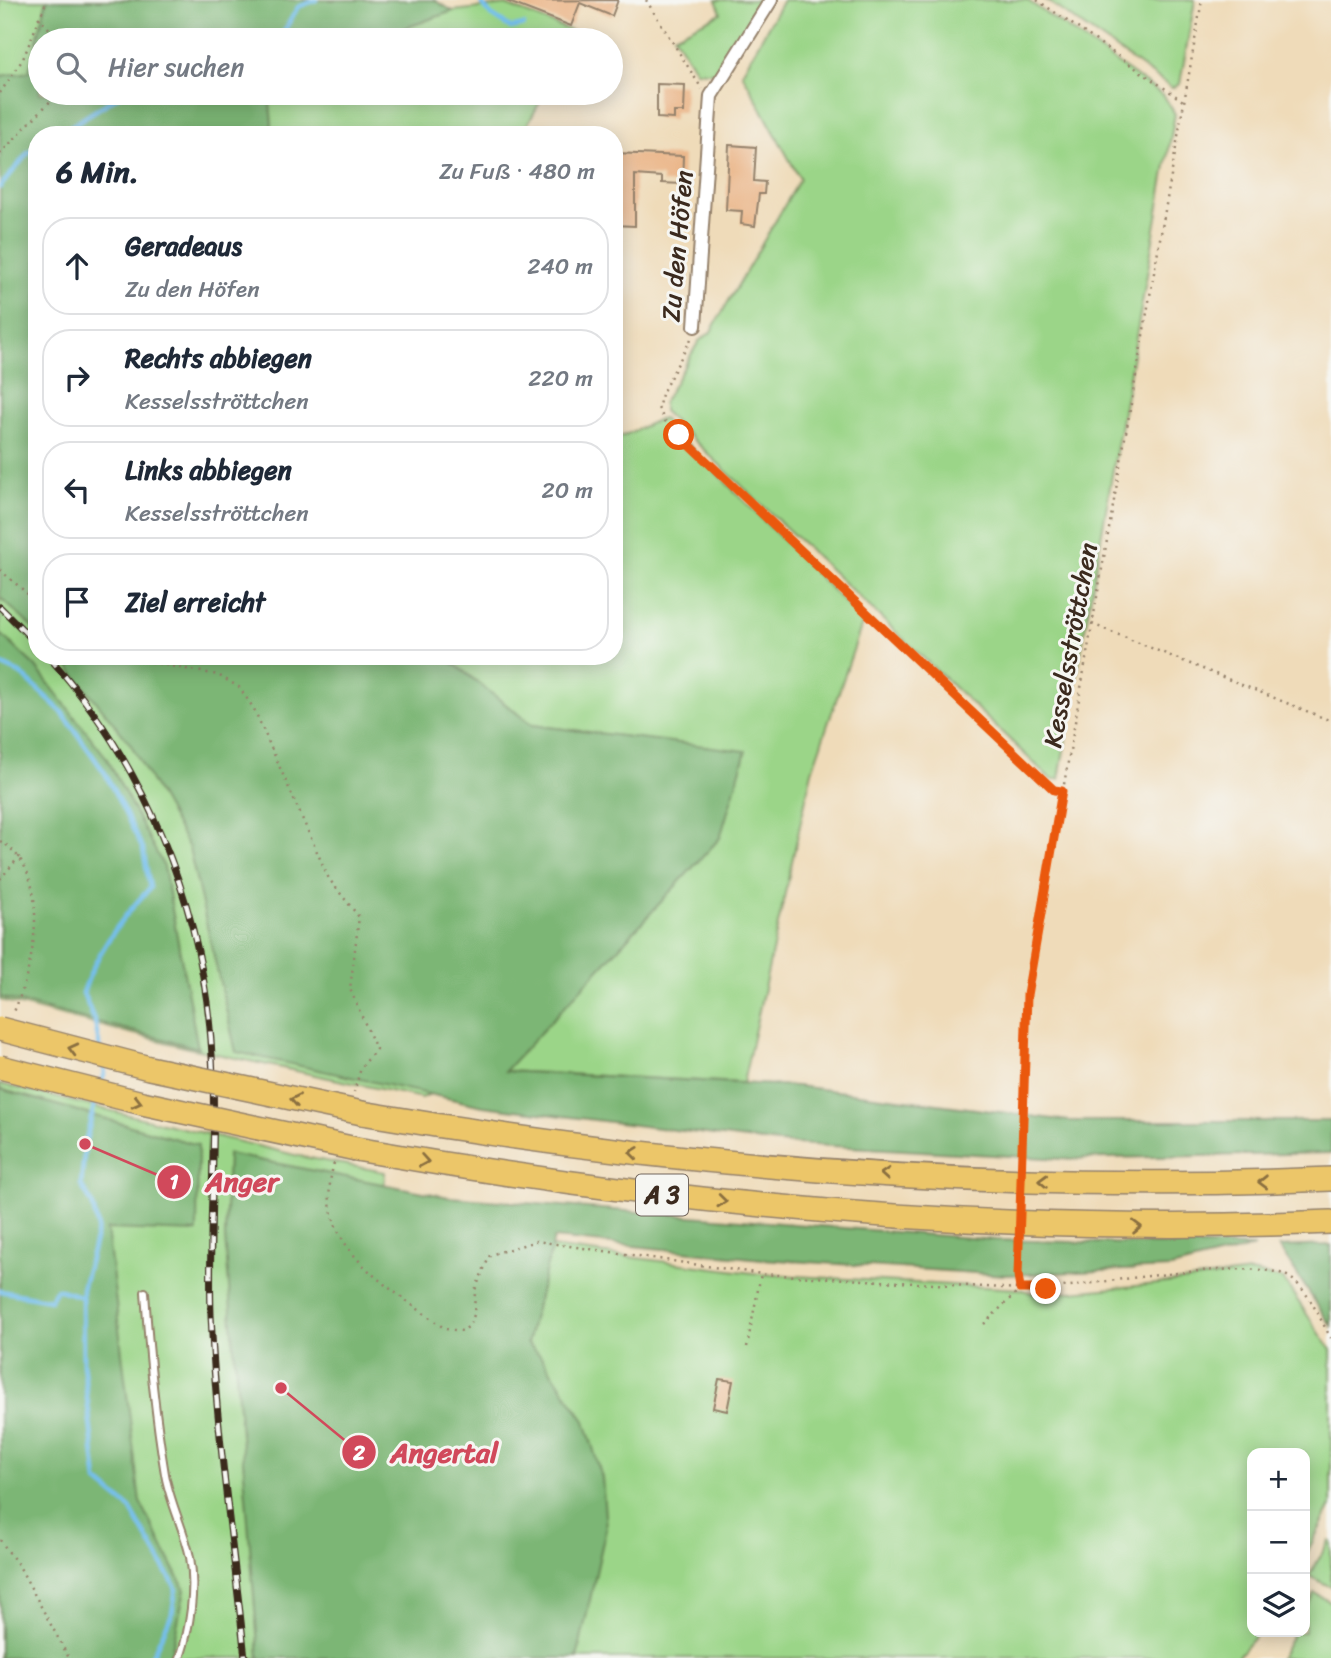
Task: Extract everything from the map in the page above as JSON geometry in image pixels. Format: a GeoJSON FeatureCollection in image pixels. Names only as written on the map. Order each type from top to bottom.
{"type":"FeatureCollection","features":[{"type":"Feature","properties":{"kind":"highway","name":"A 3"},"geometry":{"type":"LineString","coordinates":[[6,1022],[149,1068],[358,1103],[525,1139],[769,1167],[1111,1184],[1331,1179]]}},
{"type":"Feature","properties":{"kind":"highway","name":"A 3"},"geometry":{"type":"LineString","coordinates":[[0,1066],[346,1154],[519,1177],[777,1206],[1122,1227],[1331,1222]]}},
{"type":"Feature","properties":{"kind":"street","name":"Zu den Höfen"},"geometry":{"type":"LineString","coordinates":[[695,326],[711,96],[771,0]]}},
{"type":"Feature","properties":{"kind":"lane"},"geometry":{"type":"LineString","coordinates":[[145,1292],[152,1397],[168,1494],[190,1557],[191,1594],[187,1637],[180,1658]]}},
{"type":"Feature","properties":{"kind":"path"},"geometry":{"type":"LineString","coordinates":[[34,28],[47,0]]}},
{"type":"Feature","properties":{"kind":"path"},"geometry":{"type":"LineString","coordinates":[[646,0],[700,88],[711,96]]}},
{"type":"Feature","properties":{"kind":"path"},"geometry":{"type":"LineString","coordinates":[[1037,0],[1183,101]]}},
{"type":"Feature","properties":{"kind":"path","name":"Kesselsströttchen"},"geometry":{"type":"LineString","coordinates":[[1020,1289],[1018,1275],[1027,995],[1202,0]]}},
{"type":"Feature","properties":{"kind":"path"},"geometry":{"type":"LineString","coordinates":[[38,16],[49,28]]}},
{"type":"Feature","properties":{"kind":"path"},"geometry":{"type":"LineString","coordinates":[[0,93],[23,59],[28,45]]}},
{"type":"Feature","properties":{"kind":"path"},"geometry":{"type":"LineString","coordinates":[[0,154],[47,105]]}},
{"type":"Feature","properties":{"kind":"path","name":"Zu den Höfen"},"geometry":{"type":"LineString","coordinates":[[695,326],[691,341],[663,391],[658,408],[665,421],[1054,790],[1062,791]]}},
{"type":"Feature","properties":{"kind":"path"},"geometry":{"type":"LineString","coordinates":[[0,570],[28,594]]}},
{"type":"Feature","properties":{"kind":"path"},"geometry":{"type":"LineString","coordinates":[[1092,624],[1331,721]]}},
{"type":"Feature","properties":{"kind":"path"},"geometry":{"type":"LineString","coordinates":[[165,665],[218,675],[239,687],[254,709],[329,878],[359,916],[350,989],[376,1049],[361,1068],[358,1103]]}},
{"type":"Feature","properties":{"kind":"path"},"geometry":{"type":"LineString","coordinates":[[0,841],[20,856],[36,908],[29,968],[6,1022]]}},
{"type":"Feature","properties":{"kind":"path"},"geometry":{"type":"LineString","coordinates":[[0,879],[20,856]]}},
{"type":"Feature","properties":{"kind":"path"},"geometry":{"type":"LineString","coordinates":[[346,1154],[328,1197],[337,1234],[376,1276],[445,1329],[463,1331],[469,1326],[474,1315],[475,1290],[491,1255],[536,1241],[761,1274],[1020,1289],[1046,1289],[1252,1267],[1286,1275],[1301,1287],[1331,1338]]}},
{"type":"Feature","properties":{"kind":"path"},"geometry":{"type":"LineString","coordinates":[[747,1347],[761,1274]]}},
{"type":"Feature","properties":{"kind":"path"},"geometry":{"type":"LineString","coordinates":[[984,1324],[1020,1289]]}},
{"type":"Feature","properties":{"kind":"path"},"geometry":{"type":"LineString","coordinates":[[0,1540],[19,1566],[69,1658]]}},
{"type":"Feature","properties":{"kind":"green space"},"geometry":{"type":"Polygon","coordinates":[[[0,0],[47,0],[44,11],[50,0],[43,28],[28,28],[28,105],[538,105],[527,126],[28,126],[28,665],[448,665],[547,749],[730,750],[532,725],[455,665],[623,665],[623,436],[662,418],[863,621],[812,771],[743,1083],[504,1071],[527,1047],[422,1098],[189,1048],[0,1000],[0,93],[15,74],[0,76],[0,0]]]}},
{"type":"Feature","properties":{"kind":"green space"},"geometry":{"type":"Polygon","coordinates":[[[47,0],[434,0],[453,11],[405,28],[40,28],[47,0]]]}},
{"type":"Feature","properties":{"kind":"green space"},"geometry":{"type":"Polygon","coordinates":[[[716,0],[763,0],[719,73],[696,71],[674,36],[721,13],[716,0]]]}},
{"type":"Feature","properties":{"kind":"green space"},"geometry":{"type":"Polygon","coordinates":[[[783,0],[1027,0],[1164,96],[1175,114],[1059,779],[1051,779],[663,411],[663,403],[699,341],[710,333],[800,179],[742,73],[783,0]]]}},
{"type":"Feature","properties":{"kind":"green space"},"geometry":{"type":"Polygon","coordinates":[[[1046,0],[1195,0],[1180,84],[1172,88],[1046,0]]]}},
{"type":"Feature","properties":{"kind":"green space"},"geometry":{"type":"Polygon","coordinates":[[[506,5],[564,28],[405,28],[453,11],[506,5]]]}},
{"type":"Feature","properties":{"kind":"green space"},"geometry":{"type":"Polygon","coordinates":[[[28,72],[28,105],[270,105],[272,124],[28,126],[28,623],[0,597],[0,76],[28,72]]]}},
{"type":"Feature","properties":{"kind":"green space"},"geometry":{"type":"Polygon","coordinates":[[[0,633],[28,659],[28,665],[35,666],[106,757],[164,867],[198,1048],[0,997],[0,633]]]}},
{"type":"Feature","properties":{"kind":"green space"},"geometry":{"type":"Polygon","coordinates":[[[67,665],[455,665],[532,725],[746,751],[720,838],[505,1071],[797,1086],[1069,1121],[1331,1121],[1331,1153],[1064,1159],[778,1143],[483,1106],[236,1052],[189,848],[131,745],[67,665]]]}},
{"type":"Feature","properties":{"kind":"green space"},"geometry":{"type":"Polygon","coordinates":[[[0,1084],[299,1156],[385,1172],[384,1195],[475,1303],[532,1347],[527,1343],[551,1247],[761,1274],[1020,1289],[1038,1295],[1250,1272],[1283,1279],[1331,1350],[1331,1506],[1310,1546],[1310,1448],[1247,1448],[1247,1637],[1255,1637],[1236,1658],[577,1658],[590,1592],[566,1658],[0,1658],[0,1084]]]}},
{"type":"Feature","properties":{"kind":"green space"},"geometry":{"type":"Polygon","coordinates":[[[0,1089],[198,1145],[197,1232],[107,1229],[140,1502],[185,1590],[170,1658],[0,1658],[0,1089]]]}},
{"type":"Feature","properties":{"kind":"green space"},"geometry":{"type":"Polygon","coordinates":[[[228,1154],[449,1197],[996,1240],[1254,1247],[1171,1268],[1006,1275],[762,1259],[554,1238],[527,1343],[540,1355],[585,1421],[602,1478],[606,1528],[577,1658],[259,1658],[225,1237],[228,1154]]]}},
{"type":"Feature","properties":{"kind":"green space"},"geometry":{"type":"Polygon","coordinates":[[[1331,1245],[1331,1326],[1279,1247],[1331,1245]]]}},
{"type":"Feature","properties":{"kind":"green space"},"geometry":{"type":"Polygon","coordinates":[[[1329,1541],[1331,1542],[1331,1587],[1310,1574],[1329,1541]]]}},
{"type":"Feature","properties":{"kind":"green space"},"geometry":{"type":"Polygon","coordinates":[[[1314,1593],[1331,1602],[1331,1658],[1280,1658],[1291,1637],[1310,1637],[1310,1601],[1314,1593]]]}},
{"type":"Feature","properties":{"kind":"building"},"geometry":{"type":"Polygon","coordinates":[[[618,0],[612,16],[580,3],[571,26],[506,1],[618,0]]]}},
{"type":"Feature","properties":{"kind":"building"},"geometry":{"type":"Polygon","coordinates":[[[657,84],[685,85],[684,112],[674,112],[674,119],[657,118],[657,84]]]}},
{"type":"Feature","properties":{"kind":"building"},"geometry":{"type":"Polygon","coordinates":[[[729,145],[756,147],[754,181],[765,182],[764,194],[759,194],[755,226],[741,224],[742,211],[726,210],[729,145]]]}},
{"type":"Feature","properties":{"kind":"building"},"geometry":{"type":"Polygon","coordinates":[[[623,153],[683,156],[682,184],[662,183],[662,177],[635,175],[635,226],[623,225],[623,153]]]}},
{"type":"Feature","properties":{"kind":"building"},"geometry":{"type":"Polygon","coordinates":[[[719,1379],[733,1381],[727,1411],[713,1408],[719,1379]]]}},
{"type":"Feature","properties":{"kind":"waterway"},"geometry":{"type":"LineString","coordinates":[[286,28],[298,7],[316,0]]}},
{"type":"Feature","properties":{"kind":"waterway"},"geometry":{"type":"LineString","coordinates":[[479,0],[491,15],[511,28],[524,25]]}},
{"type":"Feature","properties":{"kind":"waterway"},"geometry":{"type":"LineString","coordinates":[[71,126],[104,105]]}},
{"type":"Feature","properties":{"kind":"waterway"},"geometry":{"type":"LineString","coordinates":[[0,187],[28,153]]}},
{"type":"Feature","properties":{"kind":"waterway"},"geometry":{"type":"LineString","coordinates":[[0,664],[20,673],[61,711],[105,773],[143,849],[150,888],[110,937],[83,993],[95,1022],[100,1049]]}},
{"type":"Feature","properties":{"kind":"waterway"},"geometry":{"type":"LineString","coordinates":[[100,1086],[105,1073],[103,1064]]}},
{"type":"Feature","properties":{"kind":"waterway"},"geometry":{"type":"LineString","coordinates":[[96,1098],[85,1144],[81,1185],[92,1203],[98,1228],[82,1289],[83,1363],[97,1481],[130,1508],[176,1588],[172,1614],[151,1658]]}},
{"type":"Feature","properties":{"kind":"waterway"},"geometry":{"type":"LineString","coordinates":[[0,1291],[50,1300],[57,1289],[82,1297]]}},
{"type":"Feature","properties":{"kind":"railway"},"geometry":{"type":"LineString","coordinates":[[0,607],[28,635]]}},
{"type":"Feature","properties":{"kind":"railway"},"geometry":{"type":"LineString","coordinates":[[55,665],[82,697],[112,741],[161,834],[180,884],[205,987],[213,1074],[210,1281],[213,1358],[245,1658]]}},
{"type":"Feature","properties":{"kind":"place","name":"Anger"},"geometry":{"type":"Point","coordinates":[85,1144]}},
{"type":"Feature","properties":{"kind":"place","name":"Angertal"},"geometry":{"type":"Point","coordinates":[281,1388]}},
{"type":"Feature","properties":{"kind":"route"},"geometry":{"type":"LineString","coordinates":[[679,435],[1054,790],[1062,791],[1027,995],[1024,1053],[1018,1275],[1020,1289],[1046,1289]]}}]}
